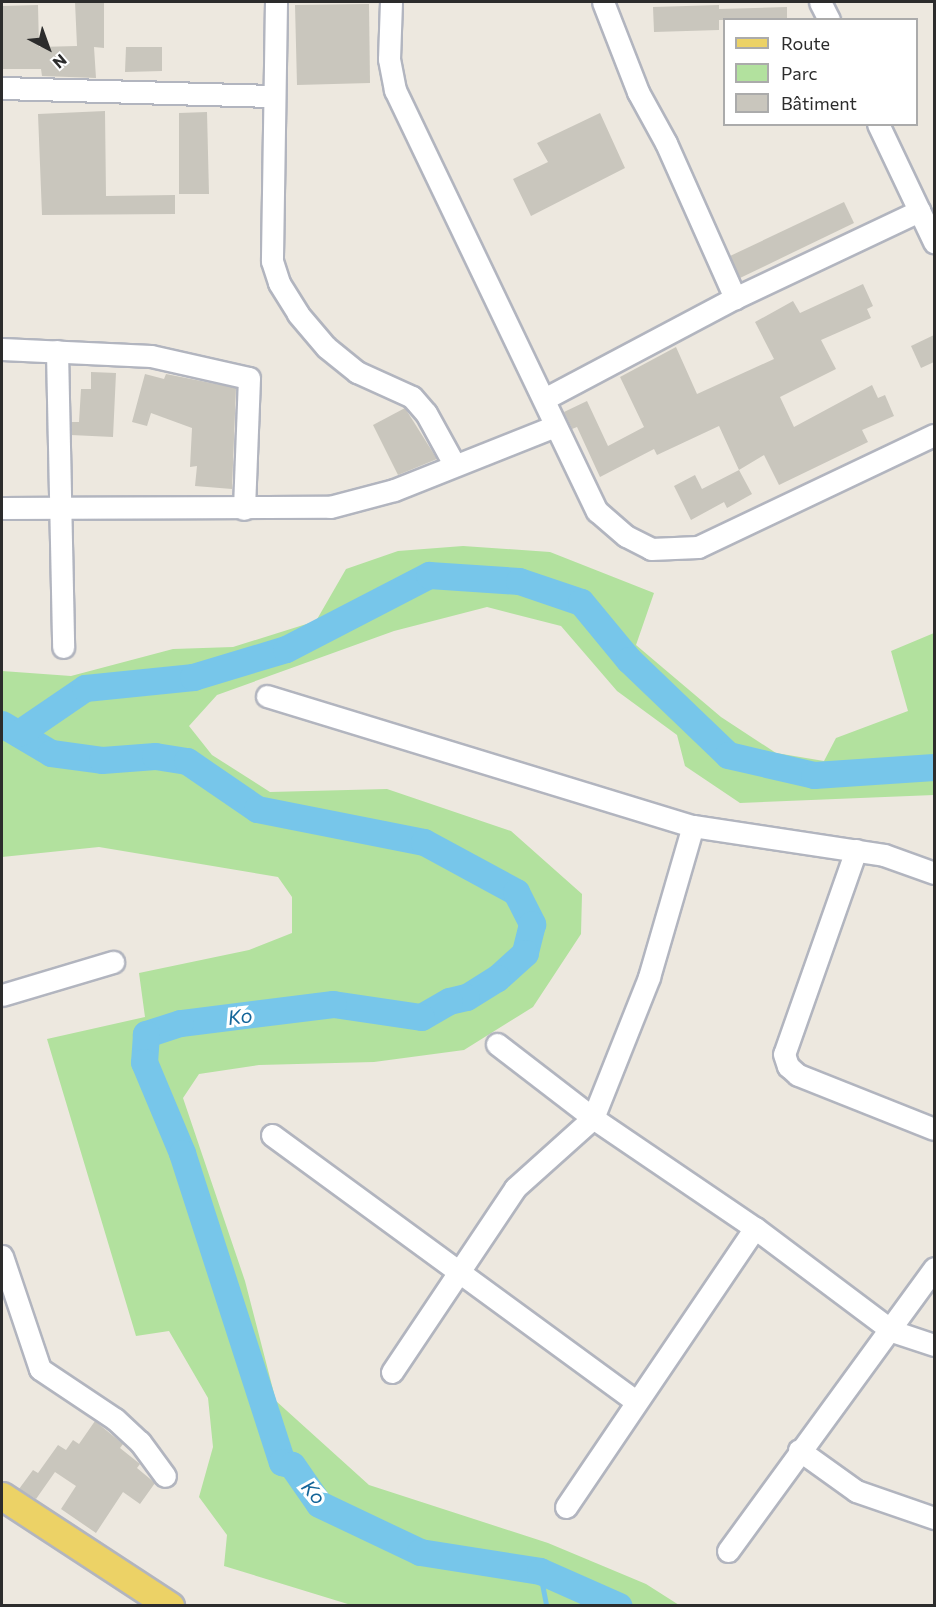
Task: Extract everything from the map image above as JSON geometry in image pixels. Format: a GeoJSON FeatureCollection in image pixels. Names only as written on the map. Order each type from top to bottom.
{"type":"FeatureCollection","features":[{"type":"Feature","properties":{"kind":"main road"},"geometry":{"type":"LineString","coordinates":[[2,1496],[170,1605]]}},
{"type":"Feature","properties":{"kind":"street"},"geometry":{"type":"LineString","coordinates":[[276,2],[272,96],[272,261],[279,283],[298,314],[326,347],[357,372],[412,397],[426,412],[454,464]]}},
{"type":"Feature","properties":{"kind":"street"},"geometry":{"type":"LineString","coordinates":[[391,2],[390,67],[395,90],[597,511],[626,536],[651,549],[698,547],[934,435]]}},
{"type":"Feature","properties":{"kind":"street"},"geometry":{"type":"LineString","coordinates":[[603,2],[638,92],[666,143],[735,298]]}},
{"type":"Feature","properties":{"kind":"street"},"geometry":{"type":"LineString","coordinates":[[820,2],[828,18]]}},
{"type":"Feature","properties":{"kind":"street"},"geometry":{"type":"LineString","coordinates":[[2,88],[272,96]]}},
{"type":"Feature","properties":{"kind":"street"},"geometry":{"type":"LineString","coordinates":[[879,126],[934,242]]}},
{"type":"Feature","properties":{"kind":"street"},"geometry":{"type":"LineString","coordinates":[[544,399],[735,298],[919,211]]}},
{"type":"Feature","properties":{"kind":"street"},"geometry":{"type":"LineString","coordinates":[[2,349],[151,356],[249,378],[244,509]]}},
{"type":"Feature","properties":{"kind":"street"},"geometry":{"type":"LineString","coordinates":[[57,351],[63,647]]}},
{"type":"Feature","properties":{"kind":"street"},"geometry":{"type":"LineString","coordinates":[[2,508],[61,506],[244,509],[330,507],[394,490],[454,464],[555,426]]}},
{"type":"Feature","properties":{"kind":"street"},"geometry":{"type":"LineString","coordinates":[[267,696],[693,826],[856,850],[934,873]]}},
{"type":"Feature","properties":{"kind":"street"},"geometry":{"type":"LineString","coordinates":[[392,1372],[515,1188],[593,1118],[649,977],[693,826]]}},
{"type":"Feature","properties":{"kind":"street"},"geometry":{"type":"LineString","coordinates":[[856,850],[784,1054],[788,1066],[798,1075],[934,1129]]}},
{"type":"Feature","properties":{"kind":"street"},"geometry":{"type":"LineString","coordinates":[[2,994],[113,962]]}},
{"type":"Feature","properties":{"kind":"street"},"geometry":{"type":"LineString","coordinates":[[497,1044],[593,1118],[755,1228],[892,1331],[934,1345]]}},
{"type":"Feature","properties":{"kind":"street"},"geometry":{"type":"LineString","coordinates":[[272,1135],[635,1401]]}},
{"type":"Feature","properties":{"kind":"street"},"geometry":{"type":"LineString","coordinates":[[566,1507],[635,1401],[755,1228]]}},
{"type":"Feature","properties":{"kind":"street"},"geometry":{"type":"LineString","coordinates":[[2,1257],[40,1369],[115,1419],[140,1442],[165,1476]]}},
{"type":"Feature","properties":{"kind":"street"},"geometry":{"type":"LineString","coordinates":[[728,1551],[799,1450],[892,1331],[934,1268]]}},
{"type":"Feature","properties":{"kind":"street"},"geometry":{"type":"LineString","coordinates":[[799,1450],[856,1491],[934,1518]]}},
{"type":"Feature","properties":{"kind":"green space"},"geometry":{"type":"Polygon","coordinates":[[[463,546],[550,552],[654,593],[636,645],[721,717],[776,753],[824,761],[836,738],[908,711],[891,651],[934,633],[934,795],[740,803],[685,766],[677,735],[617,691],[561,626],[487,607],[394,631],[217,695],[189,726],[212,755],[270,792],[387,789],[511,831],[582,894],[581,934],[533,1007],[464,1050],[374,1062],[259,1065],[199,1074],[183,1098],[245,1281],[276,1401],[369,1485],[548,1543],[646,1584],[679,1605],[351,1605],[224,1566],[227,1535],[199,1497],[213,1447],[208,1398],[169,1331],[136,1336],[47,1039],[145,1017],[139,973],[249,950],[292,933],[292,897],[278,877],[99,847],[2,857],[2,671],[71,676],[173,649],[233,647],[316,621],[346,569],[398,551],[463,546]]]}},
{"type":"Feature","properties":{"kind":"building"},"geometry":{"type":"Polygon","coordinates":[[[75,2],[104,2],[104,48],[94,47],[96,78],[42,76],[41,69],[2,69],[2,6],[38,5],[39,47],[77,46],[75,2]]]}},
{"type":"Feature","properties":{"kind":"building"},"geometry":{"type":"Polygon","coordinates":[[[369,4],[370,83],[297,85],[295,5],[369,4]]]}},
{"type":"Feature","properties":{"kind":"building"},"geometry":{"type":"Polygon","coordinates":[[[719,5],[719,9],[787,7],[787,18],[723,18],[719,20],[719,30],[654,32],[653,7],[719,5]]]}},
{"type":"Feature","properties":{"kind":"building"},"geometry":{"type":"Polygon","coordinates":[[[126,47],[162,47],[162,71],[125,72],[126,47]]]}},
{"type":"Feature","properties":{"kind":"building"},"geometry":{"type":"Polygon","coordinates":[[[105,111],[106,196],[175,195],[175,214],[42,215],[38,114],[105,111]]]}},
{"type":"Feature","properties":{"kind":"building"},"geometry":{"type":"Polygon","coordinates":[[[207,112],[209,194],[179,194],[179,113],[207,112]]]}},
{"type":"Feature","properties":{"kind":"building"},"geometry":{"type":"Polygon","coordinates":[[[600,113],[625,168],[531,216],[513,179],[548,162],[537,143],[600,113]]]}},
{"type":"Feature","properties":{"kind":"building"},"geometry":{"type":"Polygon","coordinates":[[[844,202],[854,223],[740,278],[730,256],[844,202]]]}},
{"type":"Feature","properties":{"kind":"building"},"geometry":{"type":"Polygon","coordinates":[[[863,284],[873,306],[867,309],[871,318],[821,340],[836,369],[780,397],[794,427],[872,385],[878,398],[885,395],[894,416],[862,430],[868,442],[779,485],[764,455],[739,470],[719,426],[657,455],[654,449],[600,477],[577,427],[572,429],[564,412],[587,401],[608,446],[644,427],[620,377],[676,347],[697,394],[774,359],[755,322],[793,301],[800,313],[863,284]]]}},
{"type":"Feature","properties":{"kind":"building"},"geometry":{"type":"Polygon","coordinates":[[[934,335],[934,362],[921,368],[911,346],[934,335]]]}},
{"type":"Feature","properties":{"kind":"building"},"geometry":{"type":"Polygon","coordinates":[[[91,372],[116,373],[113,437],[71,435],[71,422],[79,422],[81,389],[91,389],[91,372]]]}},
{"type":"Feature","properties":{"kind":"building"},"geometry":{"type":"Polygon","coordinates":[[[145,374],[164,379],[166,374],[236,388],[232,489],[195,486],[197,466],[190,467],[192,428],[151,413],[147,426],[132,422],[145,374]]]}},
{"type":"Feature","properties":{"kind":"building"},"geometry":{"type":"Polygon","coordinates":[[[405,408],[437,459],[398,475],[373,425],[405,408]]]}},
{"type":"Feature","properties":{"kind":"building"},"geometry":{"type":"Polygon","coordinates":[[[739,470],[752,494],[727,508],[724,502],[691,520],[674,486],[695,475],[702,489],[739,470]]]}},
{"type":"Feature","properties":{"kind":"building"},"geometry":{"type":"Polygon","coordinates":[[[95,1421],[123,1444],[120,1448],[140,1464],[137,1468],[155,1483],[140,1504],[123,1492],[96,1533],[61,1509],[76,1486],[55,1472],[36,1499],[19,1489],[33,1470],[38,1473],[58,1445],[66,1450],[73,1440],[79,1444],[95,1421]]]}},
{"type":"Feature","properties":{"kind":"waterway"},"geometry":{"type":"LineString","coordinates":[[19,733],[85,688],[193,677],[286,649],[429,575],[519,581],[581,602],[629,660],[728,755],[814,775],[934,767]]}},
{"type":"Feature","properties":{"kind":"waterway","name":"Ko"},"geometry":{"type":"LineString","coordinates":[[2,724],[51,753],[102,760],[155,756],[187,761],[257,809],[424,842],[516,892],[532,924],[525,953],[497,978],[466,997],[449,1001],[421,1017],[333,1004],[180,1023],[146,1034],[144,1062],[182,1153],[282,1462],[292,1465],[319,1504],[420,1552],[540,1571],[619,1606]]}},
{"type":"Feature","properties":{"kind":"waterway"},"geometry":{"type":"LineString","coordinates":[[540,1571],[547,1606]]}}]}
